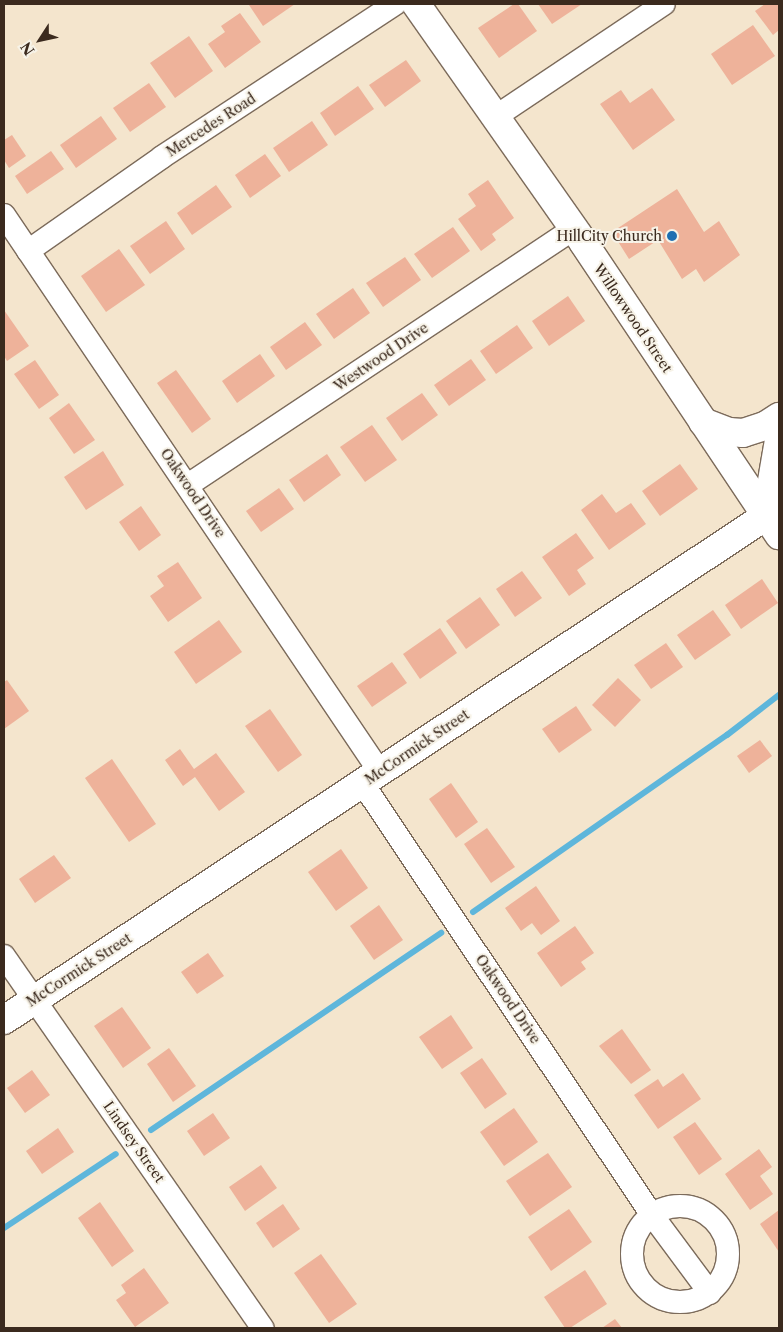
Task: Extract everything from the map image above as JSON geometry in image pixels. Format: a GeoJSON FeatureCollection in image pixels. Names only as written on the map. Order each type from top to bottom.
{"type":"FeatureCollection","features":[{"type":"Feature","properties":{"kind":"street","name":"Mercedes Road"},"geometry":{"type":"LineString","coordinates":[[28,251],[162,157],[395,4]]}},
{"type":"Feature","properties":{"kind":"street","name":"Willowwood Street"},"geometry":{"type":"LineString","coordinates":[[416,4],[574,229],[773,526]]}},
{"type":"Feature","properties":{"kind":"street"},"geometry":{"type":"LineString","coordinates":[[495,117],[664,4]]}},
{"type":"Feature","properties":{"kind":"street","name":"Oakwood Drive"},"geometry":{"type":"LineString","coordinates":[[4,216],[188,485],[372,778],[652,1215],[710,1292]]}},
{"type":"Feature","properties":{"kind":"street","name":"Westwood Drive"},"geometry":{"type":"LineString","coordinates":[[188,485],[574,229]]}},
{"type":"Feature","properties":{"kind":"street"},"geometry":{"type":"LineString","coordinates":[[703,422],[729,432],[743,433],[766,426],[779,417]]}},
{"type":"Feature","properties":{"kind":"street"},"geometry":{"type":"LineString","coordinates":[[773,526],[779,440]]}},
{"type":"Feature","properties":{"kind":"street","name":"McCormick Street"},"geometry":{"type":"LineString","coordinates":[[4,1020],[372,778],[773,526]]}},
{"type":"Feature","properties":{"kind":"street","name":"Lindsey Street"},"geometry":{"type":"LineString","coordinates":[[4,956],[263,1328]]}},
{"type":"Feature","properties":{"kind":"street"},"geometry":{"type":"LineString","coordinates":[[676,1205],[692,1206],[718,1223],[729,1252],[721,1281],[710,1292],[689,1301],[665,1300],[650,1292],[638,1280],[632,1264],[632,1247],[637,1231],[652,1215],[676,1205]]}},
{"type":"Feature","properties":{"kind":"building"},"geometry":{"type":"Polygon","coordinates":[[[295,4],[263,26],[249,5],[295,4]]]}},
{"type":"Feature","properties":{"kind":"building"},"geometry":{"type":"Polygon","coordinates":[[[514,4],[518,4],[537,31],[499,58],[478,28],[514,4]]]}},
{"type":"Feature","properties":{"kind":"building"},"geometry":{"type":"Polygon","coordinates":[[[538,4],[582,4],[552,24],[538,4]]]}},
{"type":"Feature","properties":{"kind":"building"},"geometry":{"type":"Polygon","coordinates":[[[765,4],[779,4],[779,30],[773,35],[755,11],[765,4]]]}},
{"type":"Feature","properties":{"kind":"building"},"geometry":{"type":"Polygon","coordinates":[[[240,13],[261,42],[225,68],[208,44],[225,32],[221,26],[240,13]]]}},
{"type":"Feature","properties":{"kind":"building"},"geometry":{"type":"Polygon","coordinates":[[[753,25],[775,56],[732,85],[711,54],[753,25]]]}},
{"type":"Feature","properties":{"kind":"building"},"geometry":{"type":"Polygon","coordinates":[[[189,36],[213,71],[175,98],[150,63],[189,36]]]}},
{"type":"Feature","properties":{"kind":"building"},"geometry":{"type":"Polygon","coordinates":[[[406,60],[421,81],[385,107],[369,85],[406,60]]]}},
{"type":"Feature","properties":{"kind":"building"},"geometry":{"type":"Polygon","coordinates":[[[149,83],[166,107],[130,132],[113,108],[149,83]]]}},
{"type":"Feature","properties":{"kind":"building"},"geometry":{"type":"Polygon","coordinates":[[[358,86],[374,109],[335,136],[320,113],[358,86]]]}},
{"type":"Feature","properties":{"kind":"building"},"geometry":{"type":"Polygon","coordinates":[[[652,88],[675,120],[633,150],[600,104],[621,90],[630,103],[652,88]]]}},
{"type":"Feature","properties":{"kind":"building"},"geometry":{"type":"Polygon","coordinates":[[[101,116],[117,139],[76,168],[60,145],[101,116]]]}},
{"type":"Feature","properties":{"kind":"building"},"geometry":{"type":"Polygon","coordinates":[[[312,121],[328,145],[289,172],[273,148],[312,121]]]}},
{"type":"Feature","properties":{"kind":"building"},"geometry":{"type":"Polygon","coordinates":[[[12,135],[26,156],[9,168],[4,160],[4,140],[12,135]]]}},
{"type":"Feature","properties":{"kind":"building"},"geometry":{"type":"Polygon","coordinates":[[[51,151],[64,169],[27,194],[15,176],[51,151]]]}},
{"type":"Feature","properties":{"kind":"building"},"geometry":{"type":"Polygon","coordinates":[[[265,154],[281,176],[250,198],[235,175],[265,154]]]}},
{"type":"Feature","properties":{"kind":"building"},"geometry":{"type":"Polygon","coordinates":[[[488,180],[514,218],[492,234],[496,240],[481,251],[458,219],[476,206],[468,194],[488,180]]]}},
{"type":"Feature","properties":{"kind":"building"},"geometry":{"type":"Polygon","coordinates":[[[216,185],[232,207],[192,235],[177,213],[216,185]]]}},
{"type":"Feature","properties":{"kind":"building","name":"HillCity Church"},"geometry":{"type":"Polygon","coordinates":[[[677,189],[704,232],[719,221],[740,255],[704,282],[696,269],[682,279],[658,240],[629,259],[612,232],[677,189]]]}},
{"type":"Feature","properties":{"kind":"building"},"geometry":{"type":"Polygon","coordinates":[[[166,221],[185,249],[150,274],[130,246],[166,221]]]}},
{"type":"Feature","properties":{"kind":"building"},"geometry":{"type":"Polygon","coordinates":[[[453,227],[470,251],[432,278],[414,254],[453,227]]]}},
{"type":"Feature","properties":{"kind":"building"},"geometry":{"type":"Polygon","coordinates":[[[119,249],[145,285],[106,312],[81,276],[119,249]]]}},
{"type":"Feature","properties":{"kind":"building"},"geometry":{"type":"Polygon","coordinates":[[[405,257],[421,280],[383,307],[366,283],[405,257]]]}},
{"type":"Feature","properties":{"kind":"building"},"geometry":{"type":"Polygon","coordinates":[[[353,288],[370,313],[334,339],[316,314],[353,288]]]}},
{"type":"Feature","properties":{"kind":"building"},"geometry":{"type":"Polygon","coordinates":[[[568,296],[585,321],[549,346],[532,321],[568,296]]]}},
{"type":"Feature","properties":{"kind":"building"},"geometry":{"type":"Polygon","coordinates":[[[4,310],[29,346],[7,361],[4,356],[4,310]]]}},
{"type":"Feature","properties":{"kind":"building"},"geometry":{"type":"Polygon","coordinates":[[[305,322],[322,345],[286,370],[270,347],[305,322]]]}},
{"type":"Feature","properties":{"kind":"building"},"geometry":{"type":"Polygon","coordinates":[[[517,325],[533,348],[496,374],[480,351],[517,325]]]}},
{"type":"Feature","properties":{"kind":"building"},"geometry":{"type":"Polygon","coordinates":[[[260,354],[275,376],[237,403],[222,381],[260,354]]]}},
{"type":"Feature","properties":{"kind":"building"},"geometry":{"type":"Polygon","coordinates":[[[471,359],[486,380],[449,406],[434,385],[471,359]]]}},
{"type":"Feature","properties":{"kind":"building"},"geometry":{"type":"Polygon","coordinates":[[[35,360],[59,395],[39,409],[14,374],[35,360]]]}},
{"type":"Feature","properties":{"kind":"building"},"geometry":{"type":"Polygon","coordinates":[[[176,370],[211,419],[192,433],[157,383],[176,370]]]}},
{"type":"Feature","properties":{"kind":"building"},"geometry":{"type":"Polygon","coordinates":[[[422,393],[438,415],[402,441],[386,418],[422,393]]]}},
{"type":"Feature","properties":{"kind":"building"},"geometry":{"type":"Polygon","coordinates":[[[69,403],[95,440],[74,454],[49,418],[69,403]]]}},
{"type":"Feature","properties":{"kind":"building"},"geometry":{"type":"Polygon","coordinates":[[[372,425],[397,460],[365,482],[340,447],[372,425]]]}},
{"type":"Feature","properties":{"kind":"building"},"geometry":{"type":"Polygon","coordinates":[[[103,451],[124,485],[86,510],[64,477],[103,451]]]}},
{"type":"Feature","properties":{"kind":"building"},"geometry":{"type":"Polygon","coordinates":[[[327,454],[341,475],[304,502],[289,480],[327,454]]]}},
{"type":"Feature","properties":{"kind":"building"},"geometry":{"type":"Polygon","coordinates":[[[680,464],[698,489],[660,516],[642,491],[680,464]]]}},
{"type":"Feature","properties":{"kind":"building"},"geometry":{"type":"Polygon","coordinates":[[[279,488],[294,509],[261,532],[246,511],[279,488]]]}},
{"type":"Feature","properties":{"kind":"building"},"geometry":{"type":"Polygon","coordinates":[[[602,494],[616,513],[631,503],[646,524],[609,550],[581,510],[602,494]]]}},
{"type":"Feature","properties":{"kind":"building"},"geometry":{"type":"Polygon","coordinates":[[[141,506],[161,535],[139,551],[119,522],[141,506]]]}},
{"type":"Feature","properties":{"kind":"building"},"geometry":{"type":"Polygon","coordinates":[[[576,533],[594,558],[577,570],[586,584],[569,596],[542,557],[576,533]]]}},
{"type":"Feature","properties":{"kind":"building"},"geometry":{"type":"Polygon","coordinates":[[[178,562],[202,598],[168,622],[150,596],[164,586],[157,576],[178,562]]]}},
{"type":"Feature","properties":{"kind":"building"},"geometry":{"type":"Polygon","coordinates":[[[522,571],[542,598],[515,617],[496,589],[522,571]]]}},
{"type":"Feature","properties":{"kind":"building"},"geometry":{"type":"Polygon","coordinates":[[[762,579],[778,603],[741,629],[725,605],[762,579]]]}},
{"type":"Feature","properties":{"kind":"building"},"geometry":{"type":"Polygon","coordinates":[[[480,597],[500,625],[466,649],[446,621],[480,597]]]}},
{"type":"Feature","properties":{"kind":"building"},"geometry":{"type":"Polygon","coordinates":[[[713,610],[731,635],[695,660],[677,635],[713,610]]]}},
{"type":"Feature","properties":{"kind":"building"},"geometry":{"type":"Polygon","coordinates":[[[219,620],[242,652],[196,684],[174,652],[219,620]]]}},
{"type":"Feature","properties":{"kind":"building"},"geometry":{"type":"Polygon","coordinates":[[[440,628],[457,653],[420,679],[403,654],[440,628]]]}},
{"type":"Feature","properties":{"kind":"building"},"geometry":{"type":"Polygon","coordinates":[[[666,643],[683,667],[651,689],[634,665],[666,643]]]}},
{"type":"Feature","properties":{"kind":"building"},"geometry":{"type":"Polygon","coordinates":[[[392,662],[407,683],[372,707],[357,686],[392,662]]]}},
{"type":"Feature","properties":{"kind":"building"},"geometry":{"type":"Polygon","coordinates":[[[618,678],[641,700],[615,727],[592,705],[618,678]]]}},
{"type":"Feature","properties":{"kind":"building"},"geometry":{"type":"Polygon","coordinates":[[[7,680],[29,711],[4,729],[4,682],[7,680]]]}},
{"type":"Feature","properties":{"kind":"building"},"geometry":{"type":"Polygon","coordinates":[[[576,706],[592,730],[559,753],[542,729],[576,706]]]}},
{"type":"Feature","properties":{"kind":"building"},"geometry":{"type":"Polygon","coordinates":[[[270,709],[302,755],[278,772],[245,726],[270,709]]]}},
{"type":"Feature","properties":{"kind":"building"},"geometry":{"type":"Polygon","coordinates":[[[760,740],[772,756],[749,773],[737,756],[760,740]]]}},
{"type":"Feature","properties":{"kind":"building"},"geometry":{"type":"Polygon","coordinates":[[[180,749],[194,769],[216,753],[245,792],[219,811],[195,777],[183,786],[165,760],[180,749]]]}},
{"type":"Feature","properties":{"kind":"building"},"geometry":{"type":"Polygon","coordinates":[[[112,759],[156,824],[129,842],[85,778],[112,759]]]}},
{"type":"Feature","properties":{"kind":"building"},"geometry":{"type":"Polygon","coordinates":[[[451,783],[478,822],[456,838],[429,799],[451,783]]]}},
{"type":"Feature","properties":{"kind":"building"},"geometry":{"type":"Polygon","coordinates":[[[487,828],[515,867],[491,883],[464,844],[487,828]]]}},
{"type":"Feature","properties":{"kind":"building"},"geometry":{"type":"Polygon","coordinates":[[[341,849],[368,888],[336,911],[308,872],[341,849]]]}},
{"type":"Feature","properties":{"kind":"building"},"geometry":{"type":"Polygon","coordinates":[[[54,855],[71,878],[35,903],[19,879],[54,855]]]}},
{"type":"Feature","properties":{"kind":"building"},"geometry":{"type":"Polygon","coordinates":[[[536,886],[560,921],[541,935],[532,923],[521,931],[505,908],[536,886]]]}},
{"type":"Feature","properties":{"kind":"building"},"geometry":{"type":"Polygon","coordinates":[[[379,905],[403,940],[374,960],[350,926],[379,905]]]}},
{"type":"Feature","properties":{"kind":"building"},"geometry":{"type":"Polygon","coordinates":[[[575,926],[594,953],[581,962],[586,969],[561,987],[537,953],[575,926]]]}},
{"type":"Feature","properties":{"kind":"building"},"geometry":{"type":"Polygon","coordinates":[[[208,953],[224,976],[197,994],[181,972],[208,953]]]}},
{"type":"Feature","properties":{"kind":"building"},"geometry":{"type":"Polygon","coordinates":[[[122,1007],[151,1048],[123,1068],[94,1026],[122,1007]]]}},
{"type":"Feature","properties":{"kind":"building"},"geometry":{"type":"Polygon","coordinates":[[[451,1015],[473,1048],[442,1069],[419,1037],[451,1015]]]}},
{"type":"Feature","properties":{"kind":"building"},"geometry":{"type":"Polygon","coordinates":[[[622,1029],[651,1070],[631,1084],[599,1046],[622,1029]]]}},
{"type":"Feature","properties":{"kind":"building"},"geometry":{"type":"Polygon","coordinates":[[[169,1048],[196,1086],[173,1102],[147,1064],[169,1048]]]}},
{"type":"Feature","properties":{"kind":"building"},"geometry":{"type":"Polygon","coordinates":[[[482,1058],[507,1094],[485,1109],[460,1073],[482,1058]]]}},
{"type":"Feature","properties":{"kind":"building"},"geometry":{"type":"Polygon","coordinates":[[[32,1070],[50,1095],[25,1113],[7,1088],[32,1070]]]}},
{"type":"Feature","properties":{"kind":"building"},"geometry":{"type":"Polygon","coordinates":[[[683,1073],[701,1099],[658,1129],[634,1095],[658,1079],[663,1087],[683,1073]]]}},
{"type":"Feature","properties":{"kind":"building"},"geometry":{"type":"Polygon","coordinates":[[[514,1108],[538,1142],[504,1166],[480,1132],[514,1108]]]}},
{"type":"Feature","properties":{"kind":"building"},"geometry":{"type":"Polygon","coordinates":[[[213,1113],[230,1138],[204,1156],[187,1131],[213,1113]]]}},
{"type":"Feature","properties":{"kind":"building"},"geometry":{"type":"Polygon","coordinates":[[[695,1122],[722,1159],[699,1175],[673,1137],[695,1122]]]}},
{"type":"Feature","properties":{"kind":"building"},"geometry":{"type":"Polygon","coordinates":[[[58,1128],[74,1152],[42,1174],[26,1151],[58,1128]]]}},
{"type":"Feature","properties":{"kind":"building"},"geometry":{"type":"Polygon","coordinates":[[[759,1149],[772,1167],[760,1176],[773,1194],[750,1210],[725,1174],[759,1149]]]}},
{"type":"Feature","properties":{"kind":"building"},"geometry":{"type":"Polygon","coordinates":[[[548,1153],[572,1187],[530,1216],[506,1181],[548,1153]]]}},
{"type":"Feature","properties":{"kind":"building"},"geometry":{"type":"Polygon","coordinates":[[[261,1165],[277,1188],[245,1211],[229,1187],[261,1165]]]}},
{"type":"Feature","properties":{"kind":"building"},"geometry":{"type":"Polygon","coordinates":[[[100,1202],[134,1251],[112,1267],[78,1218],[100,1202]]]}},
{"type":"Feature","properties":{"kind":"building"},"geometry":{"type":"Polygon","coordinates":[[[283,1204],[300,1229],[273,1248],[256,1223],[283,1204]]]}},
{"type":"Feature","properties":{"kind":"building"},"geometry":{"type":"Polygon","coordinates":[[[569,1209],[592,1242],[551,1271],[528,1237],[569,1209]]]}},
{"type":"Feature","properties":{"kind":"building"},"geometry":{"type":"Polygon","coordinates":[[[779,1210],[779,1252],[760,1224],[779,1210]]]}},
{"type":"Feature","properties":{"kind":"building"},"geometry":{"type":"Polygon","coordinates":[[[321,1254],[357,1304],[329,1323],[294,1273],[321,1254]]]}},
{"type":"Feature","properties":{"kind":"building"},"geometry":{"type":"Polygon","coordinates":[[[144,1268],[169,1303],[135,1327],[116,1300],[126,1293],[121,1285],[144,1268]]]}},
{"type":"Feature","properties":{"kind":"building"},"geometry":{"type":"Polygon","coordinates":[[[585,1270],[607,1304],[570,1328],[565,1328],[544,1297],[585,1270]]]}},
{"type":"Feature","properties":{"kind":"building"},"geometry":{"type":"Polygon","coordinates":[[[615,1319],[622,1328],[602,1328],[615,1319]]]}},
{"type":"Feature","properties":{"kind":"waterway"},"geometry":{"type":"LineString","coordinates":[[473,912],[727,735],[779,695]]}},
{"type":"Feature","properties":{"kind":"waterway"},"geometry":{"type":"LineString","coordinates":[[151,1130],[441,933]]}},
{"type":"Feature","properties":{"kind":"waterway"},"geometry":{"type":"LineString","coordinates":[[4,1228],[116,1154]]}},
{"type":"Feature","properties":{"kind":"place","name":"HillCity Church"},"geometry":{"type":"Point","coordinates":[672,236]}}]}
